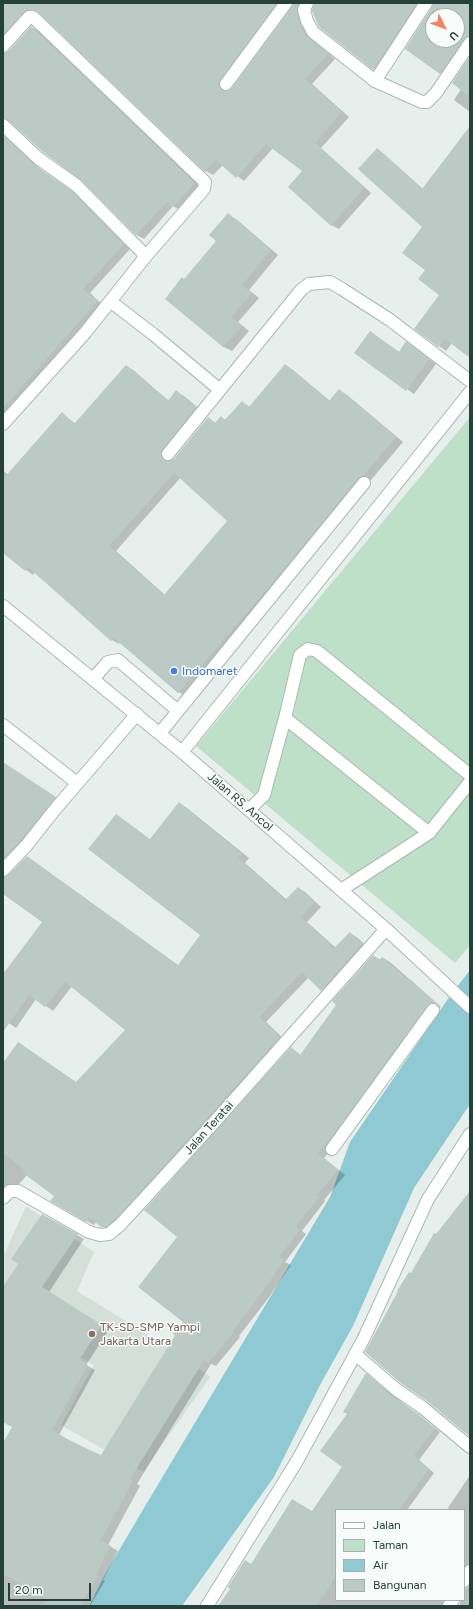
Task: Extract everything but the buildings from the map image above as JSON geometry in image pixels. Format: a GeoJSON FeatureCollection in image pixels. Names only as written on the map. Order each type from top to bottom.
{"type":"FeatureCollection","features":[{"type":"Feature","properties":{"kind":"street"},"geometry":{"type":"LineString","coordinates":[[226,84],[286,3]]}},
{"type":"Feature","properties":{"kind":"street"},"geometry":{"type":"LineString","coordinates":[[307,3],[304,10],[307,21],[313,32],[375,81],[422,102],[427,102],[436,93],[470,42]]}},
{"type":"Feature","properties":{"kind":"street"},"geometry":{"type":"LineString","coordinates":[[375,81],[426,3]]}},
{"type":"Feature","properties":{"kind":"street"},"geometry":{"type":"LineString","coordinates":[[3,46],[29,17],[33,17],[205,182],[204,189],[146,256],[85,333],[3,424]]}},
{"type":"Feature","properties":{"kind":"street"},"geometry":{"type":"LineString","coordinates":[[3,125],[38,158],[76,185],[146,256]]}},
{"type":"Feature","properties":{"kind":"street"},"geometry":{"type":"LineString","coordinates":[[168,454],[300,290],[309,284],[330,282],[390,320],[470,381]]}},
{"type":"Feature","properties":{"kind":"street"},"geometry":{"type":"LineString","coordinates":[[110,301],[154,335],[220,390]]}},
{"type":"Feature","properties":{"kind":"street"},"geometry":{"type":"LineString","coordinates":[[182,752],[470,392]]}},
{"type":"Feature","properties":{"kind":"street"},"geometry":{"type":"LineString","coordinates":[[160,733],[364,483]]}},
{"type":"Feature","properties":{"kind":"street","name":"Jalan RS. Ancol"},"geometry":{"type":"LineString","coordinates":[[3,606],[160,733],[342,890],[470,1007]]}},
{"type":"Feature","properties":{"kind":"street"},"geometry":{"type":"LineString","coordinates":[[249,810],[264,795],[300,655],[308,649],[317,651],[470,775]]}},
{"type":"Feature","properties":{"kind":"street"},"geometry":{"type":"LineString","coordinates":[[93,679],[108,662],[118,660],[178,711]]}},
{"type":"Feature","properties":{"kind":"street"},"geometry":{"type":"LineString","coordinates":[[3,870],[26,846],[77,783],[137,714]]}},
{"type":"Feature","properties":{"kind":"street"},"geometry":{"type":"LineString","coordinates":[[285,718],[429,833]]}},
{"type":"Feature","properties":{"kind":"street"},"geometry":{"type":"LineString","coordinates":[[3,725],[77,783]]}},
{"type":"Feature","properties":{"kind":"street"},"geometry":{"type":"LineString","coordinates":[[342,890],[429,833],[470,782]]}},
{"type":"Feature","properties":{"kind":"street","name":"Jalan Teratai"},"geometry":{"type":"LineString","coordinates":[[3,1198],[10,1191],[18,1191],[89,1232],[100,1235],[109,1234],[120,1225],[205,1133],[386,929]]}},
{"type":"Feature","properties":{"kind":"street"},"geometry":{"type":"LineString","coordinates":[[332,1149],[433,1010]]}},
{"type":"Feature","properties":{"kind":"street"},"geometry":{"type":"LineString","coordinates":[[206,1606],[297,1461],[364,1338],[428,1199],[470,1134]]}},
{"type":"Feature","properties":{"kind":"street"},"geometry":{"type":"LineString","coordinates":[[355,1354],[397,1390],[422,1407],[470,1447]]}},
{"type":"Feature","properties":{"kind":"shaded area","name":"TK-SD-SMP Yampi Jakarta Utara"},"geometry":{"type":"Polygon","coordinates":[[[26,1206],[94,1252],[77,1291],[182,1356],[210,1377],[143,1472],[61,1425],[94,1365],[3,1313],[3,1257],[26,1206]]]}},
{"type":"Feature","properties":{"kind":"green space"},"geometry":{"type":"Polygon","coordinates":[[[470,417],[470,945],[455,963],[196,746],[470,417]]]}},
{"type":"Feature","properties":{"kind":"water"},"geometry":{"type":"Polygon","coordinates":[[[470,970],[470,1104],[414,1188],[353,1326],[320,1385],[274,1477],[182,1606],[89,1606],[104,1576],[144,1508],[330,1197],[350,1142],[450,996],[470,970]]]}},
{"type":"Feature","properties":{"kind":"place","name":"Indomaret"},"geometry":{"type":"Point","coordinates":[174,671]}},
{"type":"Feature","properties":{"kind":"place","name":"TK-SD-SMP Yampi Jakarta Utara"},"geometry":{"type":"Point","coordinates":[92,1334]}}]}
